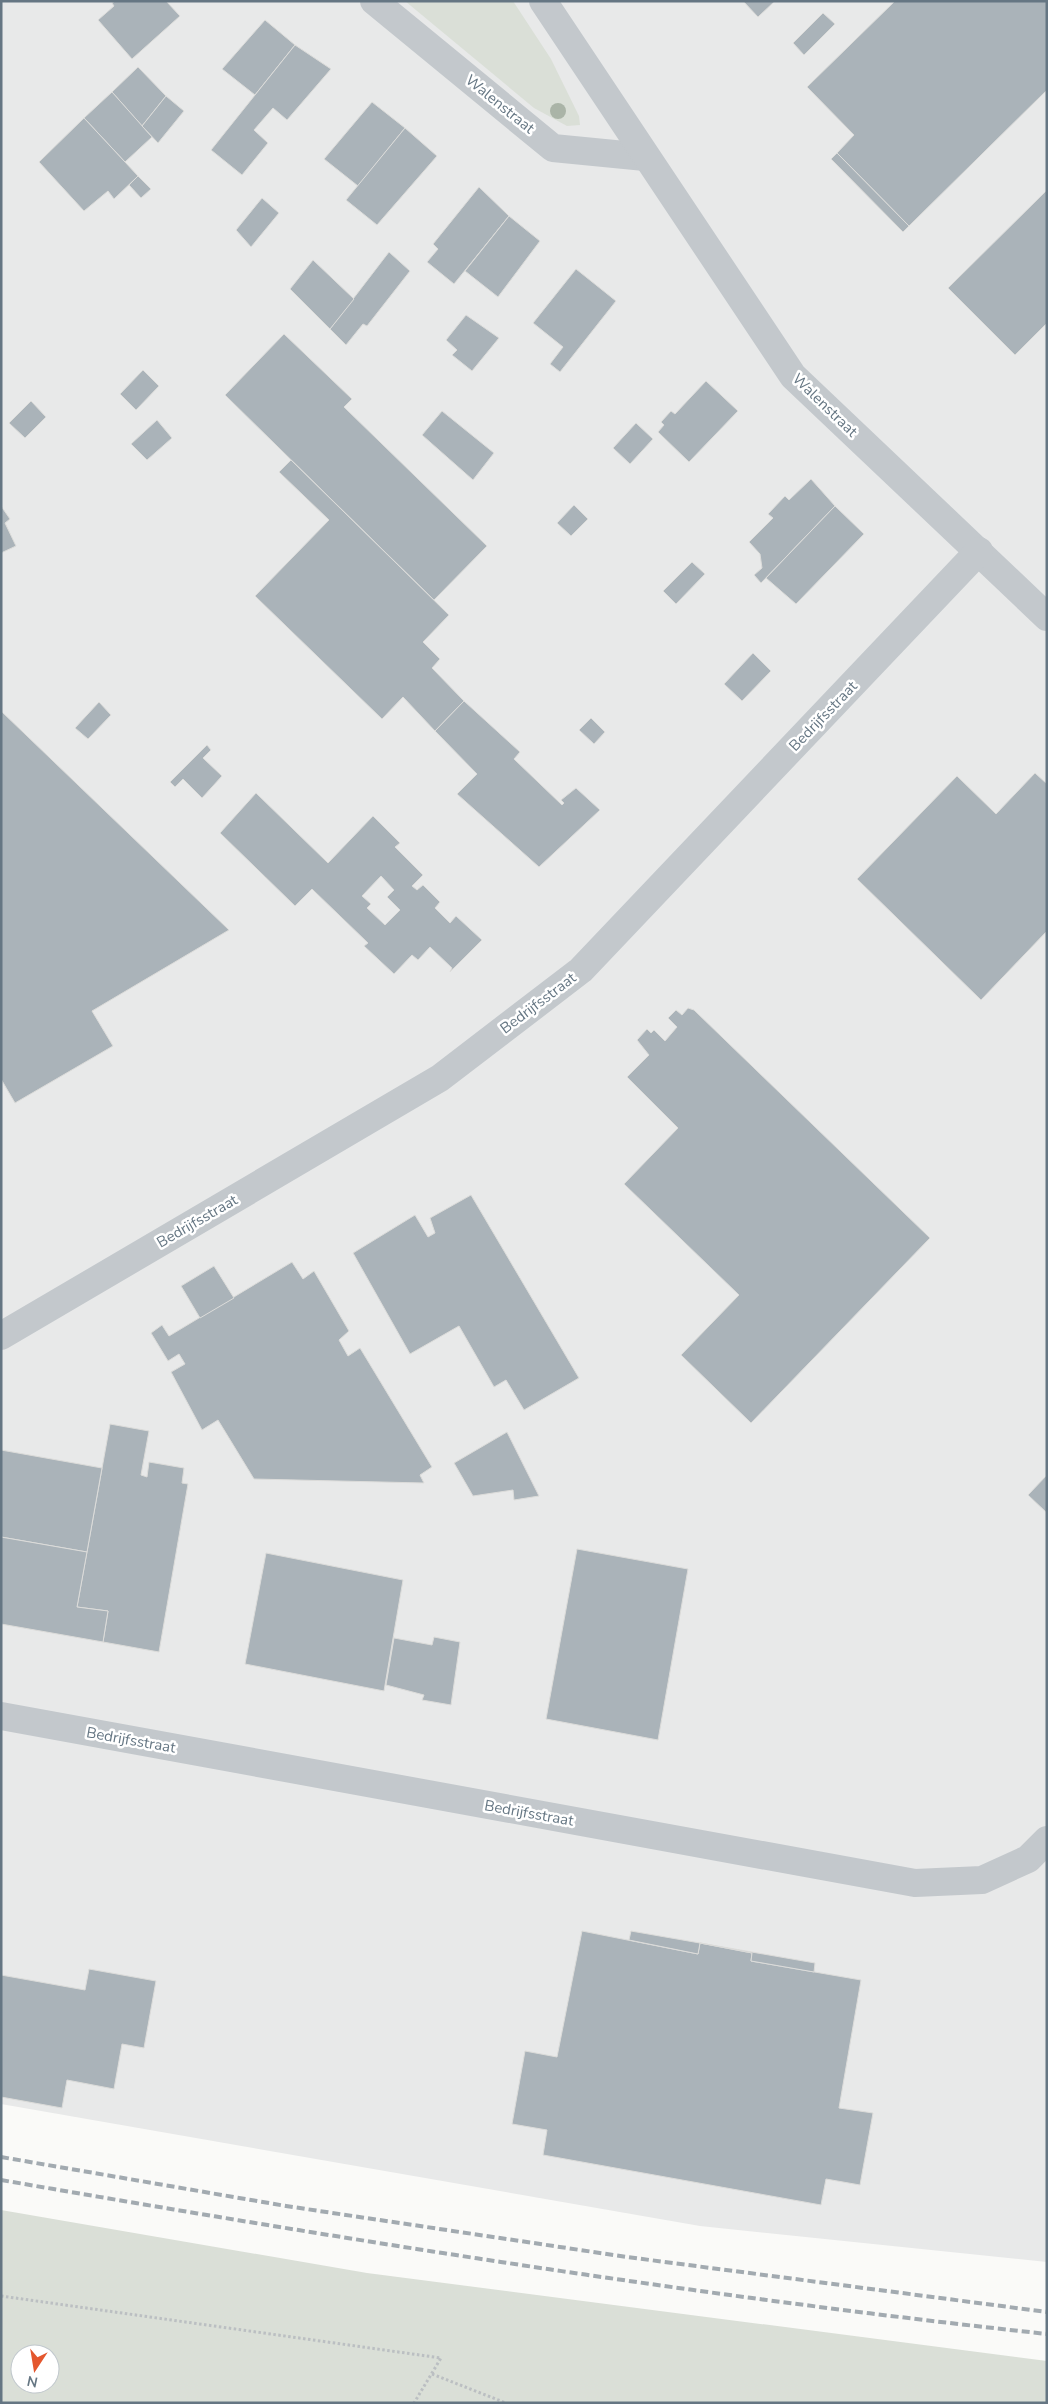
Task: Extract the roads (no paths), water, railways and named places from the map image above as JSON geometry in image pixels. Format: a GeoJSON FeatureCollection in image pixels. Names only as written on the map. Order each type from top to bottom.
{"type":"FeatureCollection","features":[{"type":"Feature","properties":{"kind":"street","name":"Walenstraat"},"geometry":{"type":"LineString","coordinates":[[374,1],[553,148],[645,157]]}},
{"type":"Feature","properties":{"kind":"street","name":"Walenstraat"},"geometry":{"type":"LineString","coordinates":[[543,1],[645,157],[793,376],[1047,617]]}},
{"type":"Feature","properties":{"kind":"street","name":"Bedrijfsstraat"},"geometry":{"type":"LineString","coordinates":[[1,1336],[440,1078],[581,970],[979,551]]}},
{"type":"Feature","properties":{"kind":"street","name":"Bedrijfsstraat"},"geometry":{"type":"LineString","coordinates":[[1,1716],[915,1883],[982,1880],[1028,1859],[1047,1840]]}},
{"type":"Feature","properties":{"kind":"railway"},"geometry":{"type":"LineString","coordinates":[[1,2157],[286,2206],[627,2257],[1047,2312]]}},
{"type":"Feature","properties":{"kind":"railway"},"geometry":{"type":"LineString","coordinates":[[1,2180],[261,2224],[522,2265],[784,2302],[1047,2334]]}}]}
